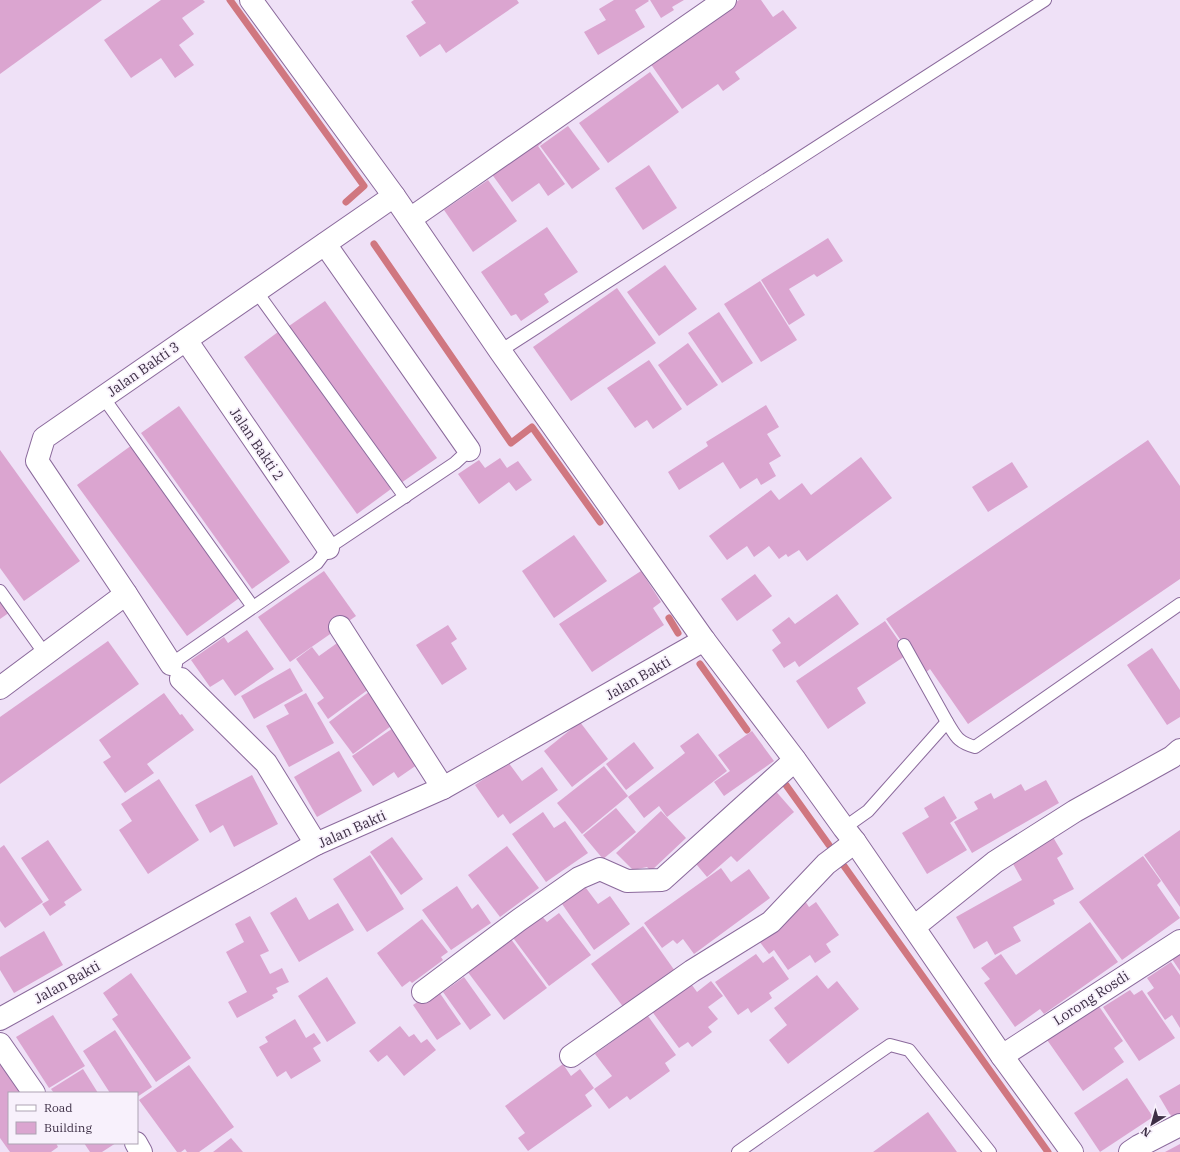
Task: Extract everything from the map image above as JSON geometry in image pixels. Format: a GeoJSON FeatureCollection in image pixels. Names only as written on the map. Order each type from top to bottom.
{"type":"FeatureCollection","features":[{"type":"Feature","properties":{"kind":"street"},"geometry":{"type":"LineString","coordinates":[[251,0],[394,196],[500,351],[704,640],[795,760],[849,835],[1002,1056],[1072,1152]]}},
{"type":"Feature","properties":{"kind":"street"},"geometry":{"type":"LineString","coordinates":[[410,219],[725,0]]}},
{"type":"Feature","properties":{"kind":"street","name":"Jalan Bakti 3"},"geometry":{"type":"LineString","coordinates":[[126,594],[37,461],[44,438],[394,196]]}},
{"type":"Feature","properties":{"kind":"street"},"geometry":{"type":"LineString","coordinates":[[325,244],[469,450]]}},
{"type":"Feature","properties":{"kind":"street","name":"Jalan Bakti 2"},"geometry":{"type":"LineString","coordinates":[[186,340],[328,548]]}},
{"type":"Feature","properties":{"kind":"street"},"geometry":{"type":"LineString","coordinates":[[0,688],[126,594],[176,672],[266,762],[316,844]]}},
{"type":"Feature","properties":{"kind":"street"},"geometry":{"type":"LineString","coordinates":[[340,627],[443,788]]}},
{"type":"Feature","properties":{"kind":"street","name":"Jalan Bakti"},"geometry":{"type":"LineString","coordinates":[[1,1018],[316,844],[443,788],[704,640]]}},
{"type":"Feature","properties":{"kind":"street"},"geometry":{"type":"LineString","coordinates":[[914,927],[995,862],[1075,811],[1172,757],[1180,750]]}},
{"type":"Feature","properties":{"kind":"street"},"geometry":{"type":"LineString","coordinates":[[423,992],[519,920],[579,878],[600,869],[627,881],[662,880],[795,760]]}},
{"type":"Feature","properties":{"kind":"street"},"geometry":{"type":"LineString","coordinates":[[571,1056],[692,971],[771,922],[826,864],[849,835]]}},
{"type":"Feature","properties":{"kind":"street","name":"Lorong Rosdi"},"geometry":{"type":"LineString","coordinates":[[1002,1056],[1180,941]]}},
{"type":"Feature","properties":{"kind":"street"},"geometry":{"type":"LineString","coordinates":[[0,1044],[33,1092]]}},
{"type":"Feature","properties":{"kind":"street"},"geometry":{"type":"LineString","coordinates":[[1130,1152],[1180,1125]]}},
{"type":"Feature","properties":{"kind":"lane"},"geometry":{"type":"LineString","coordinates":[[500,351],[1045,0]]}},
{"type":"Feature","properties":{"kind":"lane"},"geometry":{"type":"LineString","coordinates":[[256,292],[405,497]]}},
{"type":"Feature","properties":{"kind":"lane"},"geometry":{"type":"LineString","coordinates":[[103,397],[253,607]]}},
{"type":"Feature","properties":{"kind":"lane"},"geometry":{"type":"LineString","coordinates":[[176,672],[253,607],[317,562],[328,548],[455,463],[469,450]]}},
{"type":"Feature","properties":{"kind":"lane"},"geometry":{"type":"LineString","coordinates":[[0,591],[45,654]]}},
{"type":"Feature","properties":{"kind":"lane"},"geometry":{"type":"LineString","coordinates":[[904,645],[958,739],[975,747],[1180,604]]}},
{"type":"Feature","properties":{"kind":"lane"},"geometry":{"type":"LineString","coordinates":[[849,835],[868,811],[947,722]]}},
{"type":"Feature","properties":{"kind":"lane"},"geometry":{"type":"LineString","coordinates":[[738,1152],[890,1045],[909,1050],[990,1152]]}},
{"type":"Feature","properties":{"kind":"building"},"geometry":{"type":"Polygon","coordinates":[[[0,0],[102,0],[0,74],[0,0]]]}},
{"type":"Feature","properties":{"kind":"building"},"geometry":{"type":"Polygon","coordinates":[[[161,0],[203,0],[205,2],[182,18],[194,34],[179,45],[194,65],[175,78],[161,58],[131,78],[104,40],[161,0]]]}},
{"type":"Feature","properties":{"kind":"building"},"geometry":{"type":"Polygon","coordinates":[[[414,0],[517,0],[519,3],[446,53],[440,44],[420,57],[406,36],[426,23],[411,2],[414,0]]]}},
{"type":"Feature","properties":{"kind":"building"},"geometry":{"type":"Polygon","coordinates":[[[614,0],[648,0],[649,1],[635,10],[645,27],[598,55],[584,32],[606,20],[599,9],[614,0]]]}},
{"type":"Feature","properties":{"kind":"building"},"geometry":{"type":"Polygon","coordinates":[[[650,0],[684,0],[672,7],[674,10],[661,18],[650,0]]]}},
{"type":"Feature","properties":{"kind":"building"},"geometry":{"type":"Polygon","coordinates":[[[739,0],[761,0],[773,17],[783,10],[797,28],[735,72],[740,79],[723,91],[718,84],[682,109],[650,63],[739,0]]]}},
{"type":"Feature","properties":{"kind":"building"},"geometry":{"type":"Polygon","coordinates":[[[650,72],[679,112],[608,163],[579,123],[650,72]]]}},
{"type":"Feature","properties":{"kind":"building"},"geometry":{"type":"Polygon","coordinates":[[[568,126],[600,169],[572,189],[540,146],[568,126]]]}},
{"type":"Feature","properties":{"kind":"building"},"geometry":{"type":"Polygon","coordinates":[[[535,133],[542,143],[538,146],[565,184],[548,196],[539,183],[512,202],[491,173],[535,133]]]}},
{"type":"Feature","properties":{"kind":"building"},"geometry":{"type":"Polygon","coordinates":[[[649,165],[677,208],[643,230],[615,188],[649,165]]]}},
{"type":"Feature","properties":{"kind":"building"},"geometry":{"type":"Polygon","coordinates":[[[488,180],[517,221],[473,252],[444,210],[488,180]]]}},
{"type":"Feature","properties":{"kind":"building"},"geometry":{"type":"Polygon","coordinates":[[[547,227],[578,272],[544,294],[549,302],[521,321],[516,314],[511,316],[481,272],[547,227]]]}},
{"type":"Feature","properties":{"kind":"building"},"geometry":{"type":"Polygon","coordinates":[[[828,238],[843,261],[817,277],[814,274],[789,289],[805,315],[789,325],[761,280],[828,238]]]}},
{"type":"Feature","properties":{"kind":"building"},"geometry":{"type":"Polygon","coordinates":[[[665,265],[697,309],[659,336],[627,292],[665,265]]]}},
{"type":"Feature","properties":{"kind":"building"},"geometry":{"type":"Polygon","coordinates":[[[760,281],[797,340],[761,362],[724,304],[760,281]]]}},
{"type":"Feature","properties":{"kind":"building"},"geometry":{"type":"Polygon","coordinates":[[[617,288],[656,343],[571,401],[533,347],[617,288]]]}},
{"type":"Feature","properties":{"kind":"building"},"geometry":{"type":"Polygon","coordinates":[[[325,301],[437,458],[401,483],[289,326],[325,301]]]}},
{"type":"Feature","properties":{"kind":"building"},"geometry":{"type":"Polygon","coordinates":[[[719,312],[753,363],[722,383],[688,333],[719,312]]]}},
{"type":"Feature","properties":{"kind":"building"},"geometry":{"type":"Polygon","coordinates":[[[278,332],[391,489],[357,514],[244,357],[278,332]]]}},
{"type":"Feature","properties":{"kind":"building"},"geometry":{"type":"Polygon","coordinates":[[[688,343],[718,385],[687,406],[658,365],[688,343]]]}},
{"type":"Feature","properties":{"kind":"building"},"geometry":{"type":"Polygon","coordinates":[[[649,360],[682,409],[653,429],[647,420],[635,428],[607,388],[649,360]]]}},
{"type":"Feature","properties":{"kind":"building"},"geometry":{"type":"Polygon","coordinates":[[[766,405],[779,427],[767,434],[781,456],[769,463],[776,476],[761,485],[757,478],[740,489],[723,462],[679,490],[668,472],[708,446],[706,442],[766,405]]]}},
{"type":"Feature","properties":{"kind":"building"},"geometry":{"type":"Polygon","coordinates":[[[179,406],[290,562],[252,589],[141,433],[179,406]]]}},
{"type":"Feature","properties":{"kind":"building"},"geometry":{"type":"Polygon","coordinates":[[[1148,440],[1180,486],[1180,579],[968,724],[930,669],[924,674],[886,619],[1148,440]]]}},
{"type":"Feature","properties":{"kind":"building"},"geometry":{"type":"Polygon","coordinates":[[[132,445],[242,596],[187,636],[77,485],[132,445]]]}},
{"type":"Feature","properties":{"kind":"building"},"geometry":{"type":"Polygon","coordinates":[[[0,450],[80,561],[24,601],[0,568],[0,450]]]}},
{"type":"Feature","properties":{"kind":"building"},"geometry":{"type":"Polygon","coordinates":[[[861,457],[892,498],[807,561],[799,550],[788,557],[786,554],[779,559],[769,546],[754,557],[747,546],[727,560],[709,536],[771,490],[779,500],[802,483],[811,495],[861,457]]]}},
{"type":"Feature","properties":{"kind":"building"},"geometry":{"type":"Polygon","coordinates":[[[500,458],[507,468],[518,461],[532,480],[516,491],[509,482],[479,504],[458,474],[479,460],[485,468],[500,458]]]}},
{"type":"Feature","properties":{"kind":"building"},"geometry":{"type":"Polygon","coordinates":[[[1012,462],[1028,487],[988,512],[972,487],[1012,462]]]}},
{"type":"Feature","properties":{"kind":"building"},"geometry":{"type":"Polygon","coordinates":[[[574,535],[607,581],[554,618],[522,571],[574,535]]]}},
{"type":"Feature","properties":{"kind":"building"},"geometry":{"type":"Polygon","coordinates":[[[324,571],[356,616],[290,662],[258,617],[324,571]]]}},
{"type":"Feature","properties":{"kind":"building"},"geometry":{"type":"Polygon","coordinates":[[[641,571],[661,602],[653,608],[664,625],[592,672],[559,624],[641,571]]]}},
{"type":"Feature","properties":{"kind":"building"},"geometry":{"type":"Polygon","coordinates":[[[755,574],[772,596],[737,621],[721,599],[755,574]]]}},
{"type":"Feature","properties":{"kind":"building"},"geometry":{"type":"Polygon","coordinates":[[[0,593],[13,610],[0,619],[0,593]]]}},
{"type":"Feature","properties":{"kind":"building"},"geometry":{"type":"Polygon","coordinates":[[[837,594],[859,624],[799,667],[795,661],[784,668],[772,650],[781,643],[772,630],[789,617],[795,624],[837,594]]]}},
{"type":"Feature","properties":{"kind":"building"},"geometry":{"type":"Polygon","coordinates":[[[885,621],[908,654],[857,688],[866,703],[828,729],[796,681],[885,621]]]}},
{"type":"Feature","properties":{"kind":"building"},"geometry":{"type":"Polygon","coordinates":[[[448,625],[457,639],[451,643],[467,669],[442,685],[416,645],[448,625]]]}},
{"type":"Feature","properties":{"kind":"building"},"geometry":{"type":"Polygon","coordinates":[[[247,630],[274,669],[235,696],[223,679],[210,687],[191,660],[224,637],[228,643],[247,630]]]}},
{"type":"Feature","properties":{"kind":"building"},"geometry":{"type":"Polygon","coordinates":[[[108,641],[139,684],[0,784],[0,717],[108,641]]]}},
{"type":"Feature","properties":{"kind":"building"},"geometry":{"type":"Polygon","coordinates":[[[340,641],[373,686],[328,719],[317,703],[324,698],[296,659],[312,647],[319,656],[340,641]]]}},
{"type":"Feature","properties":{"kind":"building"},"geometry":{"type":"Polygon","coordinates":[[[1152,648],[1180,690],[1180,717],[1167,725],[1127,665],[1152,648]]]}},
{"type":"Feature","properties":{"kind":"building"},"geometry":{"type":"Polygon","coordinates":[[[290,668],[303,691],[254,719],[241,696],[290,668]]]}},
{"type":"Feature","properties":{"kind":"building"},"geometry":{"type":"Polygon","coordinates":[[[374,688],[398,721],[353,754],[329,722],[374,688]]]}},
{"type":"Feature","properties":{"kind":"building"},"geometry":{"type":"Polygon","coordinates":[[[164,693],[180,715],[182,714],[194,730],[147,764],[154,773],[125,793],[103,762],[111,757],[99,740],[164,693]]]}},
{"type":"Feature","properties":{"kind":"building"},"geometry":{"type":"Polygon","coordinates":[[[306,693],[334,743],[289,767],[266,726],[289,714],[284,705],[306,693]]]}},
{"type":"Feature","properties":{"kind":"building"},"geometry":{"type":"Polygon","coordinates":[[[580,722],[608,759],[572,787],[544,751],[580,722]]]}},
{"type":"Feature","properties":{"kind":"building"},"geometry":{"type":"Polygon","coordinates":[[[399,724],[424,760],[398,778],[394,772],[373,786],[352,756],[399,724]]]}},
{"type":"Feature","properties":{"kind":"building"},"geometry":{"type":"Polygon","coordinates":[[[752,731],[774,761],[724,796],[714,782],[730,771],[718,755],[752,731]]]}},
{"type":"Feature","properties":{"kind":"building"},"geometry":{"type":"Polygon","coordinates":[[[698,733],[727,771],[667,817],[659,806],[644,818],[628,797],[685,753],[680,746],[698,733]]]}},
{"type":"Feature","properties":{"kind":"building"},"geometry":{"type":"Polygon","coordinates":[[[634,742],[654,768],[626,790],[606,764],[634,742]]]}},
{"type":"Feature","properties":{"kind":"building"},"geometry":{"type":"Polygon","coordinates":[[[339,751],[362,791],[317,817],[294,777],[339,751]]]}},
{"type":"Feature","properties":{"kind":"building"},"geometry":{"type":"Polygon","coordinates":[[[508,762],[522,781],[542,767],[558,790],[510,824],[503,814],[498,818],[475,785],[508,762]]]}},
{"type":"Feature","properties":{"kind":"building"},"geometry":{"type":"Polygon","coordinates":[[[604,766],[628,796],[582,834],[557,803],[604,766]]]}},
{"type":"Feature","properties":{"kind":"building"},"geometry":{"type":"Polygon","coordinates":[[[252,775],[278,824],[234,847],[223,825],[210,833],[195,805],[252,775]]]}},
{"type":"Feature","properties":{"kind":"building"},"geometry":{"type":"Polygon","coordinates":[[[159,779],[199,840],[148,874],[119,830],[132,821],[121,804],[159,779]]]}},
{"type":"Feature","properties":{"kind":"building"},"geometry":{"type":"Polygon","coordinates":[[[1046,780],[1059,803],[972,853],[954,822],[978,809],[974,802],[991,793],[994,799],[1021,784],[1025,791],[1046,780]]]}},
{"type":"Feature","properties":{"kind":"building"},"geometry":{"type":"Polygon","coordinates":[[[773,788],[794,812],[737,862],[731,856],[707,877],[692,859],[773,788]]]}},
{"type":"Feature","properties":{"kind":"building"},"geometry":{"type":"Polygon","coordinates":[[[944,796],[957,818],[950,823],[967,850],[927,874],[902,833],[929,817],[924,808],[944,796]]]}},
{"type":"Feature","properties":{"kind":"building"},"geometry":{"type":"Polygon","coordinates":[[[616,808],[636,832],[603,859],[583,835],[616,808]]]}},
{"type":"Feature","properties":{"kind":"building"},"geometry":{"type":"Polygon","coordinates":[[[661,811],[686,838],[651,871],[647,867],[633,870],[616,853],[661,811]]]}},
{"type":"Feature","properties":{"kind":"building"},"geometry":{"type":"Polygon","coordinates":[[[543,812],[554,828],[565,821],[588,853],[546,882],[512,834],[543,812]]]}},
{"type":"Feature","properties":{"kind":"building"},"geometry":{"type":"Polygon","coordinates":[[[1180,830],[1180,907],[1144,855],[1180,830]]]}},
{"type":"Feature","properties":{"kind":"building"},"geometry":{"type":"Polygon","coordinates":[[[1050,832],[1063,854],[1057,858],[1074,889],[1053,900],[1055,904],[1013,927],[1021,941],[995,955],[987,941],[974,949],[956,917],[1022,880],[1008,855],[1050,832]]]}},
{"type":"Feature","properties":{"kind":"building"},"geometry":{"type":"Polygon","coordinates":[[[392,837],[423,879],[401,895],[370,852],[392,837]]]}},
{"type":"Feature","properties":{"kind":"building"},"geometry":{"type":"Polygon","coordinates":[[[48,840],[82,890],[64,902],[66,905],[50,916],[42,904],[49,900],[21,858],[48,840]]]}},
{"type":"Feature","properties":{"kind":"building"},"geometry":{"type":"Polygon","coordinates":[[[4,845],[43,902],[5,928],[0,921],[0,848],[4,845]]]}},
{"type":"Feature","properties":{"kind":"building"},"geometry":{"type":"Polygon","coordinates":[[[507,846],[539,888],[500,917],[468,875],[507,846]]]}},
{"type":"Feature","properties":{"kind":"building"},"geometry":{"type":"Polygon","coordinates":[[[370,855],[404,909],[367,932],[333,879],[370,855]]]}},
{"type":"Feature","properties":{"kind":"building"},"geometry":{"type":"Polygon","coordinates":[[[1143,856],[1161,881],[1157,885],[1180,918],[1122,960],[1079,902],[1143,856]]]}},
{"type":"Feature","properties":{"kind":"building"},"geometry":{"type":"Polygon","coordinates":[[[721,868],[731,882],[749,869],[770,898],[694,954],[683,939],[677,944],[673,940],[662,948],[644,923],[721,868]]]}},
{"type":"Feature","properties":{"kind":"building"},"geometry":{"type":"Polygon","coordinates":[[[583,884],[598,904],[610,896],[630,924],[594,950],[560,901],[583,884]]]}},
{"type":"Feature","properties":{"kind":"building"},"geometry":{"type":"Polygon","coordinates":[[[457,886],[472,909],[478,904],[491,923],[451,950],[422,910],[457,886]]]}},
{"type":"Feature","properties":{"kind":"building"},"geometry":{"type":"Polygon","coordinates":[[[296,897],[309,920],[338,903],[354,930],[299,962],[270,913],[296,897]]]}},
{"type":"Feature","properties":{"kind":"building"},"geometry":{"type":"Polygon","coordinates":[[[805,901],[809,907],[816,902],[839,935],[826,944],[831,952],[815,963],[810,955],[788,970],[774,950],[769,954],[759,941],[805,901]]]}},
{"type":"Feature","properties":{"kind":"building"},"geometry":{"type":"Polygon","coordinates":[[[539,913],[547,922],[559,913],[591,955],[549,986],[511,935],[539,913]]]}},
{"type":"Feature","properties":{"kind":"building"},"geometry":{"type":"Polygon","coordinates":[[[250,916],[269,951],[260,955],[270,974],[282,968],[289,982],[276,988],[278,992],[272,995],[274,998],[237,1018],[228,1002],[247,992],[226,952],[244,942],[235,924],[250,916]]]}},
{"type":"Feature","properties":{"kind":"building"},"geometry":{"type":"Polygon","coordinates":[[[422,919],[448,952],[441,957],[443,960],[412,983],[410,981],[402,987],[377,953],[422,919]]]}},
{"type":"Feature","properties":{"kind":"building"},"geometry":{"type":"Polygon","coordinates":[[[1090,922],[1118,962],[1044,1014],[1040,1009],[1015,1027],[984,983],[990,979],[981,968],[1001,954],[1016,975],[1090,922]]]}},
{"type":"Feature","properties":{"kind":"building"},"geometry":{"type":"Polygon","coordinates":[[[643,926],[675,971],[624,1008],[591,964],[643,926]]]}},
{"type":"Feature","properties":{"kind":"building"},"geometry":{"type":"Polygon","coordinates":[[[44,931],[63,965],[14,993],[0,970],[0,957],[44,931]]]}},
{"type":"Feature","properties":{"kind":"building"},"geometry":{"type":"Polygon","coordinates":[[[508,935],[547,988],[504,1020],[464,967],[508,935]]]}},
{"type":"Feature","properties":{"kind":"building"},"geometry":{"type":"Polygon","coordinates":[[[1180,953],[1180,971],[1172,959],[1180,953]]]}},
{"type":"Feature","properties":{"kind":"building"},"geometry":{"type":"Polygon","coordinates":[[[756,954],[763,963],[773,956],[789,979],[769,993],[772,998],[751,1013],[748,1008],[738,1015],[715,982],[756,954]]]}},
{"type":"Feature","properties":{"kind":"building"},"geometry":{"type":"Polygon","coordinates":[[[1171,962],[1180,975],[1180,1028],[1172,1015],[1165,1020],[1147,993],[1154,988],[1147,978],[1171,962]]]}},
{"type":"Feature","properties":{"kind":"building"},"geometry":{"type":"Polygon","coordinates":[[[131,973],[191,1058],[156,1082],[112,1019],[118,1015],[103,993],[131,973]]]}},
{"type":"Feature","properties":{"kind":"building"},"geometry":{"type":"Polygon","coordinates":[[[817,975],[828,989],[837,981],[859,1009],[788,1064],[769,1040],[787,1025],[774,1008],[817,975]]]}},
{"type":"Feature","properties":{"kind":"building"},"geometry":{"type":"Polygon","coordinates":[[[327,977],[356,1023],[327,1042],[298,996],[327,977]]]}},
{"type":"Feature","properties":{"kind":"building"},"geometry":{"type":"Polygon","coordinates":[[[464,977],[491,1015],[470,1030],[443,992],[464,977]]]}},
{"type":"Feature","properties":{"kind":"building"},"geometry":{"type":"Polygon","coordinates":[[[689,981],[697,992],[711,981],[723,996],[708,1007],[718,1019],[708,1027],[712,1032],[692,1047],[688,1042],[679,1048],[651,1010],[689,981]]]}},
{"type":"Feature","properties":{"kind":"building"},"geometry":{"type":"Polygon","coordinates":[[[437,989],[461,1024],[437,1040],[413,1005],[437,989]]]}},
{"type":"Feature","properties":{"kind":"building"},"geometry":{"type":"Polygon","coordinates":[[[1130,990],[1134,995],[1142,990],[1175,1038],[1139,1061],[1103,1007],[1130,990]]]}},
{"type":"Feature","properties":{"kind":"building"},"geometry":{"type":"Polygon","coordinates":[[[1096,1002],[1123,1041],[1114,1048],[1124,1062],[1083,1091],[1045,1037],[1096,1002]]]}},
{"type":"Feature","properties":{"kind":"building"},"geometry":{"type":"Polygon","coordinates":[[[53,1015],[85,1066],[49,1088],[16,1037],[53,1015]]]}},
{"type":"Feature","properties":{"kind":"building"},"geometry":{"type":"Polygon","coordinates":[[[648,1016],[676,1055],[665,1063],[670,1071],[630,1100],[627,1096],[609,1109],[594,1089],[612,1076],[595,1054],[648,1016]]]}},
{"type":"Feature","properties":{"kind":"building"},"geometry":{"type":"Polygon","coordinates":[[[295,1019],[306,1038],[314,1033],[321,1043],[313,1048],[321,1061],[291,1079],[286,1071],[277,1077],[259,1047],[268,1042],[265,1037],[295,1019]]]}},
{"type":"Feature","properties":{"kind":"building"},"geometry":{"type":"Polygon","coordinates":[[[400,1026],[409,1037],[414,1034],[421,1043],[427,1039],[436,1050],[404,1076],[387,1055],[378,1062],[369,1051],[400,1026]]]}},
{"type":"Feature","properties":{"kind":"building"},"geometry":{"type":"Polygon","coordinates":[[[115,1030],[152,1087],[138,1096],[138,1092],[109,1092],[83,1051],[115,1030]]]}},
{"type":"Feature","properties":{"kind":"building"},"geometry":{"type":"Polygon","coordinates":[[[0,1064],[20,1092],[8,1092],[8,1144],[56,1144],[58,1147],[51,1152],[10,1152],[0,1138],[0,1064]]]}},
{"type":"Feature","properties":{"kind":"building"},"geometry":{"type":"Polygon","coordinates":[[[563,1064],[571,1076],[580,1069],[594,1088],[585,1095],[592,1106],[528,1151],[518,1138],[525,1133],[505,1106],[563,1064]]]}},
{"type":"Feature","properties":{"kind":"building"},"geometry":{"type":"Polygon","coordinates":[[[189,1065],[234,1127],[199,1152],[187,1152],[185,1149],[181,1152],[177,1152],[139,1100],[189,1065]]]}},
{"type":"Feature","properties":{"kind":"building"},"geometry":{"type":"Polygon","coordinates":[[[83,1069],[97,1092],[53,1092],[51,1089],[83,1069]]]}},
{"type":"Feature","properties":{"kind":"building"},"geometry":{"type":"Polygon","coordinates":[[[1127,1078],[1153,1117],[1100,1152],[1074,1113],[1127,1078]]]}},
{"type":"Feature","properties":{"kind":"building"},"geometry":{"type":"Polygon","coordinates":[[[1180,1084],[1180,1113],[1172,1118],[1159,1096],[1180,1084]]]}},
{"type":"Feature","properties":{"kind":"building"},"geometry":{"type":"Polygon","coordinates":[[[928,1112],[957,1152],[873,1152],[928,1112]]]}},
{"type":"Feature","properties":{"kind":"building"},"geometry":{"type":"Polygon","coordinates":[[[231,1138],[243,1152],[213,1152],[231,1138]]]}},
{"type":"Feature","properties":{"kind":"building"},"geometry":{"type":"Polygon","coordinates":[[[85,1144],[114,1144],[102,1152],[90,1152],[85,1144]]]}},
{"type":"Feature","properties":{"kind":"building"},"geometry":{"type":"Polygon","coordinates":[[[1180,1144],[1180,1152],[1165,1152],[1180,1144]]]}},
{"type":"Feature","properties":{"kind":"waterway"},"geometry":{"type":"LineString","coordinates":[[230,0],[364,186],[346,202]]}},
{"type":"Feature","properties":{"kind":"waterway"},"geometry":{"type":"LineString","coordinates":[[374,244],[511,443],[532,427],[600,522]]}},
{"type":"Feature","properties":{"kind":"waterway"},"geometry":{"type":"LineString","coordinates":[[669,618],[678,633]]}},
{"type":"Feature","properties":{"kind":"waterway"},"geometry":{"type":"LineString","coordinates":[[700,664],[747,730]]}},
{"type":"Feature","properties":{"kind":"waterway"},"geometry":{"type":"LineString","coordinates":[[786,785],[829,845]]}},
{"type":"Feature","properties":{"kind":"waterway"},"geometry":{"type":"LineString","coordinates":[[844,866],[1048,1152]]}}]}
